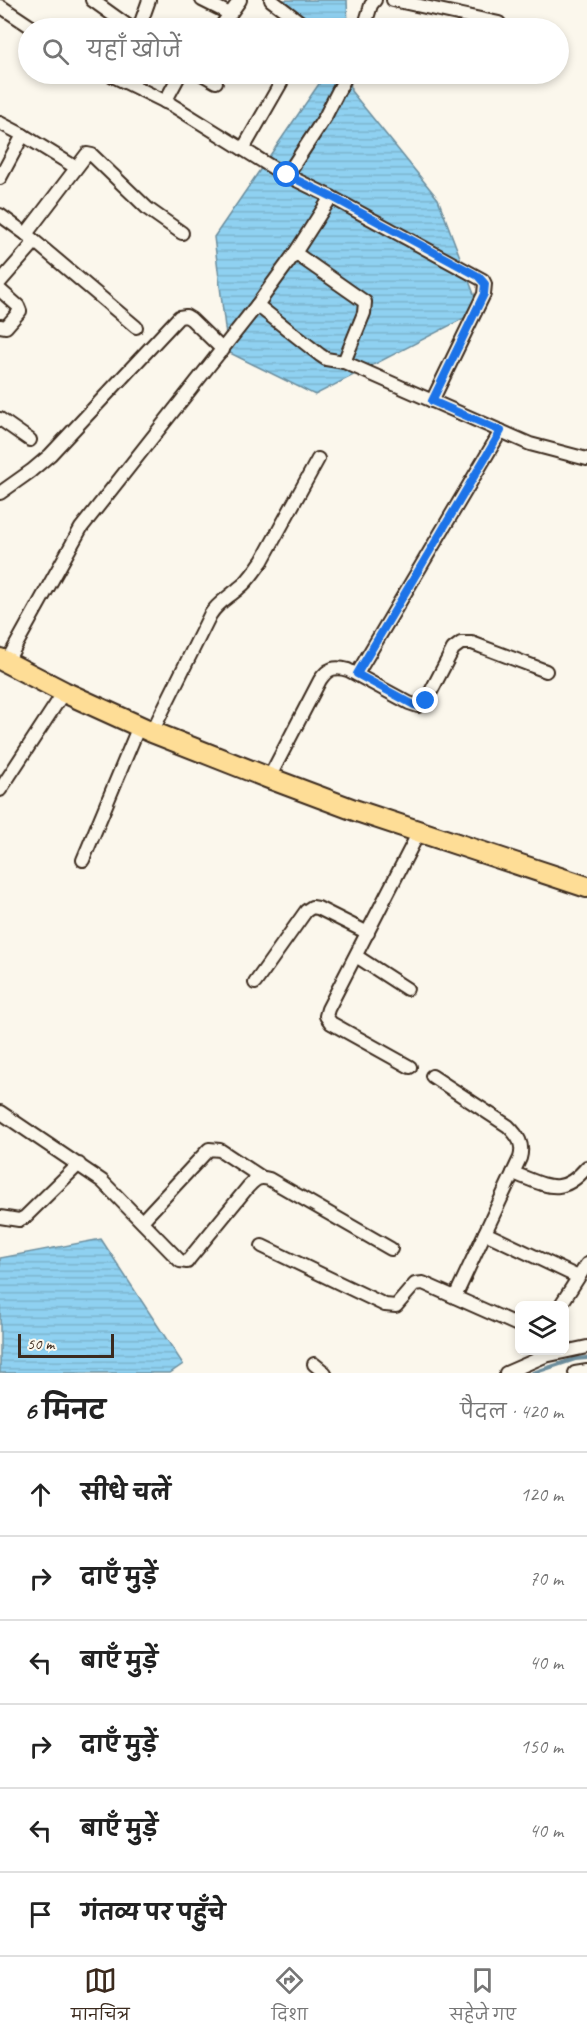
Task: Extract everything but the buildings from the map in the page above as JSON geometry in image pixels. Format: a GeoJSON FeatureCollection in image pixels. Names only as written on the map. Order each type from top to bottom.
{"type":"FeatureCollection","features":[{"type":"Feature","properties":{"kind":"main road"},"geometry":{"type":"LineString","coordinates":[[3,661],[146,729],[269,777],[357,811],[587,887]]}},
{"type":"Feature","properties":{"kind":"street"},"geometry":{"type":"LineString","coordinates":[[92,0],[117,18]]}},
{"type":"Feature","properties":{"kind":"street"},"geometry":{"type":"LineString","coordinates":[[143,18],[150,0]]}},
{"type":"Feature","properties":{"kind":"street"},"geometry":{"type":"LineString","coordinates":[[202,0],[230,14]]}},
{"type":"Feature","properties":{"kind":"street"},"geometry":{"type":"LineString","coordinates":[[227,18],[240,0]]}},
{"type":"Feature","properties":{"kind":"street"},"geometry":{"type":"LineString","coordinates":[[271,0],[295,18]]}},
{"type":"Feature","properties":{"kind":"street"},"geometry":{"type":"LineString","coordinates":[[367,18],[375,0]]}},
{"type":"Feature","properties":{"kind":"street"},"geometry":{"type":"LineString","coordinates":[[393,0],[476,18]]}},
{"type":"Feature","properties":{"kind":"street"},"geometry":{"type":"LineString","coordinates":[[0,6],[18,18]]}},
{"type":"Feature","properties":{"kind":"street"},"geometry":{"type":"LineString","coordinates":[[132,84],[278,170],[478,276],[485,284],[484,294],[432,401]]}},
{"type":"Feature","properties":{"kind":"street"},"geometry":{"type":"LineString","coordinates":[[165,102],[175,84]]}},
{"type":"Feature","properties":{"kind":"street"},"geometry":{"type":"LineString","coordinates":[[243,149],[280,84]]}},
{"type":"Feature","properties":{"kind":"street"},"geometry":{"type":"LineString","coordinates":[[278,170],[325,117],[342,84]]}},
{"type":"Feature","properties":{"kind":"street"},"geometry":{"type":"LineString","coordinates":[[0,123],[75,167]]}},
{"type":"Feature","properties":{"kind":"street"},"geometry":{"type":"LineString","coordinates":[[0,178],[24,135]]}},
{"type":"Feature","properties":{"kind":"street"},"geometry":{"type":"LineString","coordinates":[[0,282],[31,238],[75,167],[87,154],[92,155],[148,209],[182,233]]}},
{"type":"Feature","properties":{"kind":"street"},"geometry":{"type":"LineString","coordinates":[[3,661],[81,528],[257,305],[332,197]]}},
{"type":"Feature","properties":{"kind":"street"},"geometry":{"type":"LineString","coordinates":[[0,215],[31,238],[136,327]]}},
{"type":"Feature","properties":{"kind":"street"},"geometry":{"type":"LineString","coordinates":[[295,253],[366,305],[344,362]]}},
{"type":"Feature","properties":{"kind":"street"},"geometry":{"type":"LineString","coordinates":[[0,290],[18,306],[20,311],[6,327],[0,326]]}},
{"type":"Feature","properties":{"kind":"street"},"geometry":{"type":"LineString","coordinates":[[257,305],[326,359],[344,362],[544,448],[587,459]]}},
{"type":"Feature","properties":{"kind":"street"},"geometry":{"type":"LineString","coordinates":[[0,493],[50,455],[179,317],[186,316],[222,350]]}},
{"type":"Feature","properties":{"kind":"street"},"geometry":{"type":"LineString","coordinates":[[0,419],[30,440]]}},
{"type":"Feature","properties":{"kind":"street"},"geometry":{"type":"LineString","coordinates":[[357,674],[501,431]]}},
{"type":"Feature","properties":{"kind":"street"},"geometry":{"type":"LineString","coordinates":[[83,860],[146,729],[210,615],[223,599],[245,583],[262,561],[318,459]]}},
{"type":"Feature","properties":{"kind":"street"},"geometry":{"type":"LineString","coordinates":[[269,777],[324,673],[329,669],[341,667],[418,706],[426,701],[453,650],[461,643],[472,643],[546,670]]}},
{"type":"Feature","properties":{"kind":"street"},"geometry":{"type":"LineString","coordinates":[[0,790],[64,692]]}},
{"type":"Feature","properties":{"kind":"street"},"geometry":{"type":"LineString","coordinates":[[410,1067],[327,1018],[328,1009],[419,832]]}},
{"type":"Feature","properties":{"kind":"street"},"geometry":{"type":"LineString","coordinates":[[255,983],[306,911],[312,907],[368,933]]}},
{"type":"Feature","properties":{"kind":"street"},"geometry":{"type":"LineString","coordinates":[[356,956],[407,989]]}},
{"type":"Feature","properties":{"kind":"street"},"geometry":{"type":"LineString","coordinates":[[432,1076],[508,1126],[521,1141],[522,1153],[455,1297]]}},
{"type":"Feature","properties":{"kind":"street"},"geometry":{"type":"LineString","coordinates":[[0,1112],[102,1180],[177,1260],[186,1262],[248,1187],[261,1177]]}},
{"type":"Feature","properties":{"kind":"street"},"geometry":{"type":"LineString","coordinates":[[142,1221],[209,1149],[220,1150],[261,1177],[269,1179],[391,1249]]}},
{"type":"Feature","properties":{"kind":"street"},"geometry":{"type":"LineString","coordinates":[[0,1217],[19,1220],[25,1217],[79,1164]]}},
{"type":"Feature","properties":{"kind":"street"},"geometry":{"type":"LineString","coordinates":[[513,1173],[544,1184],[562,1186],[571,1183],[587,1167]]}},
{"type":"Feature","properties":{"kind":"street"},"geometry":{"type":"LineString","coordinates":[[485,1233],[578,1277]]}},
{"type":"Feature","properties":{"kind":"street"},"geometry":{"type":"LineString","coordinates":[[262,1246],[385,1305],[396,1306],[419,1283],[429,1285],[515,1324]]}},
{"type":"Feature","properties":{"kind":"street"},"geometry":{"type":"LineString","coordinates":[[563,1301],[587,1264]]}},
{"type":"Feature","properties":{"kind":"street"},"geometry":{"type":"LineString","coordinates":[[569,1348],[587,1347]]}},
{"type":"Feature","properties":{"kind":"street"},"geometry":{"type":"LineString","coordinates":[[506,1373],[548,1355]]}},
{"type":"Feature","properties":{"kind":"street"},"geometry":{"type":"LineString","coordinates":[[314,1364],[325,1373]]}},
{"type":"Feature","properties":{"kind":"street"},"geometry":{"type":"LineString","coordinates":[[575,1373],[587,1371]]}},
{"type":"Feature","properties":{"kind":"water"},"geometry":{"type":"Polygon","coordinates":[[[269,0],[347,0],[348,18],[281,18],[269,0]]]}},
{"type":"Feature","properties":{"kind":"water"},"geometry":{"type":"Polygon","coordinates":[[[319,84],[351,84],[351,91],[438,199],[480,310],[315,395],[228,352],[214,237],[319,84]]]}},
{"type":"Feature","properties":{"kind":"water"},"geometry":{"type":"Polygon","coordinates":[[[101,1239],[183,1364],[170,1373],[0,1373],[0,1258],[101,1239]]]}},
{"type":"Feature","properties":{"kind":"waterway"},"geometry":{"type":"LineString","coordinates":[[533,1373],[575,1359],[587,1358]]}},
{"type":"Feature","properties":{"kind":"route"},"geometry":{"type":"LineString","coordinates":[[287,175],[478,276],[485,284],[484,294],[432,401],[501,431],[357,674],[414,705],[418,706],[426,701]]}}]}
